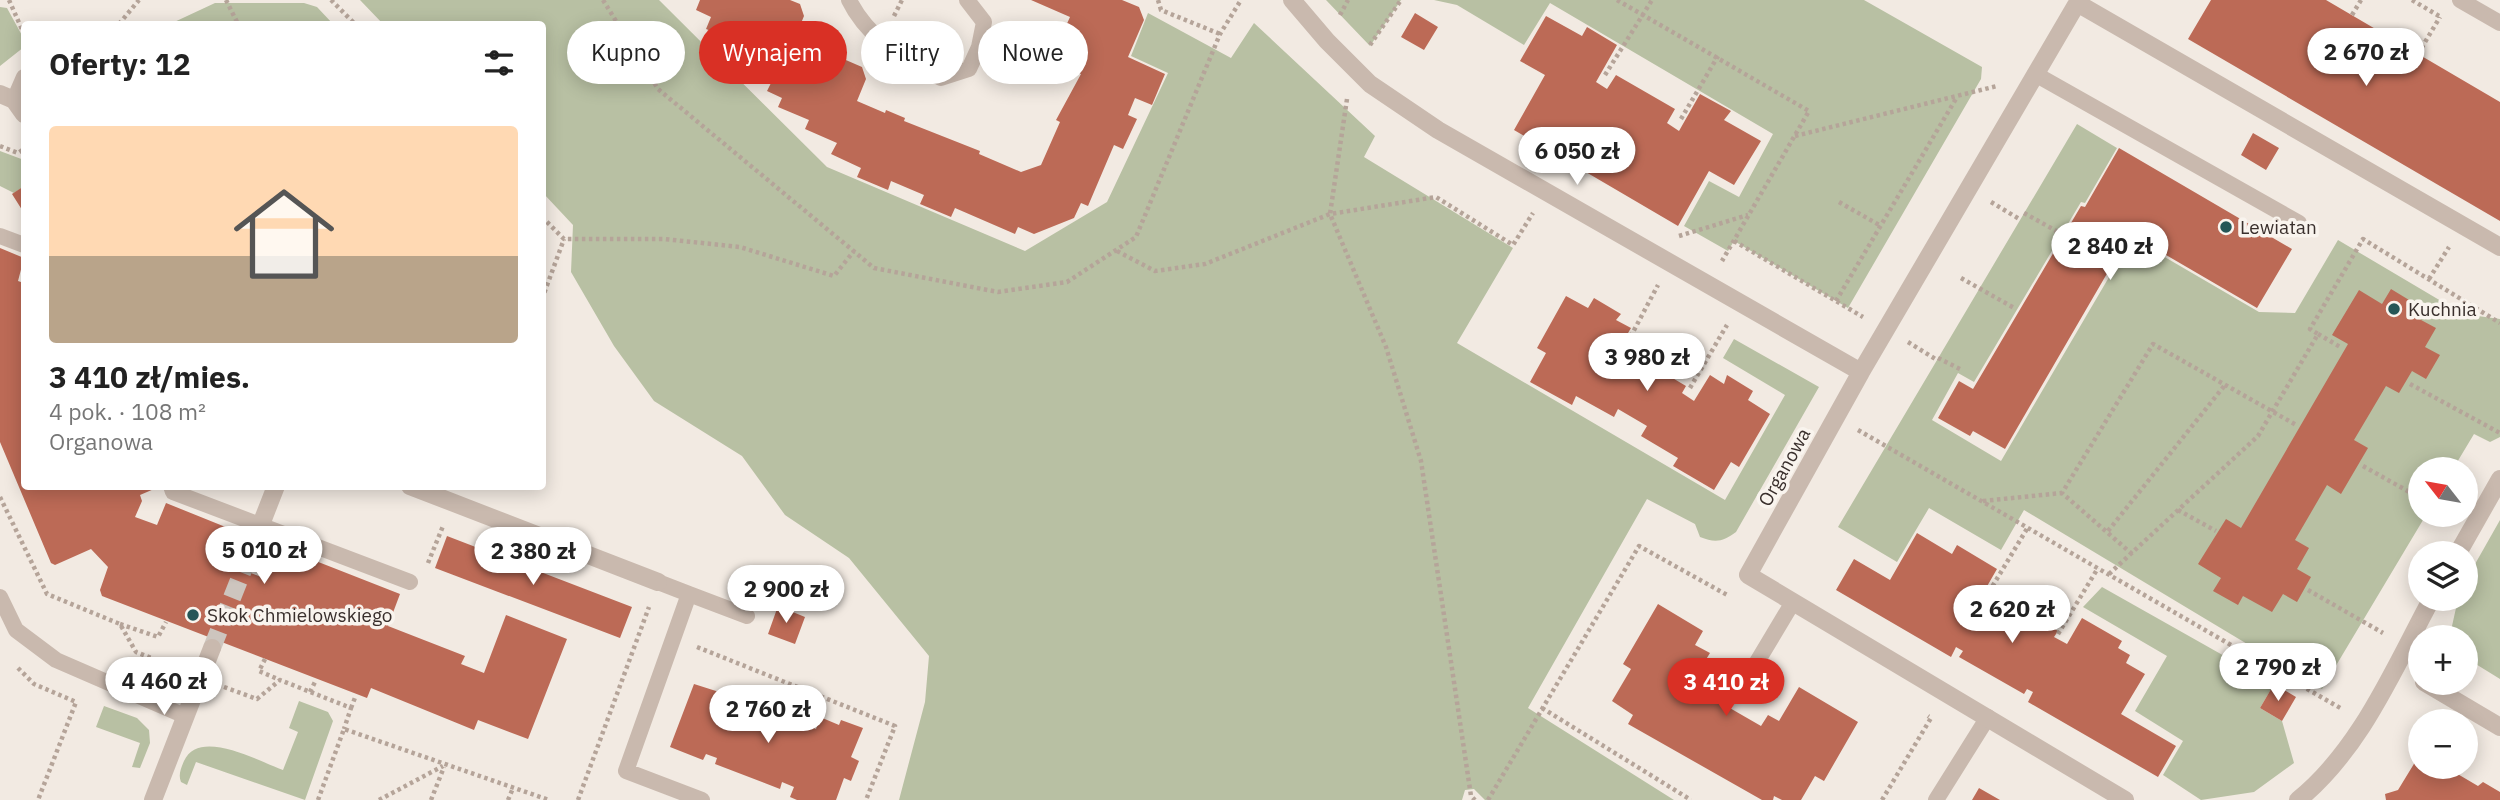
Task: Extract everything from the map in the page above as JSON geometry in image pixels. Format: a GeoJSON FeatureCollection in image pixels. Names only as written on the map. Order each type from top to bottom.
{"type":"FeatureCollection","features":[{"type":"Feature","properties":{"kind":"street"},"geometry":{"type":"LineString","coordinates":[[1292,0],[1370,84],[1438,130],[1861,372]]}},
{"type":"Feature","properties":{"kind":"street"},"geometry":{"type":"LineString","coordinates":[[2078,2],[2500,247]]}},
{"type":"Feature","properties":{"kind":"street","name":"Organowa"},"geometry":{"type":"LineString","coordinates":[[2078,2],[1861,372],[1748,575],[2125,800]]}},
{"type":"Feature","properties":{"kind":"street"},"geometry":{"type":"LineString","coordinates":[[2465,541],[2500,479]]}},
{"type":"Feature","properties":{"kind":"street"},"geometry":{"type":"LineString","coordinates":[[251,550],[274,490]]}},
{"type":"Feature","properties":{"kind":"street"},"geometry":{"type":"LineString","coordinates":[[420,490],[658,582]]}},
{"type":"Feature","properties":{"kind":"street"},"geometry":{"type":"LineString","coordinates":[[2298,800],[2323,780],[2363,722],[2398,664],[2425,611]]}},
{"type":"Feature","properties":{"kind":"street"},"geometry":{"type":"LineString","coordinates":[[153,800],[212,648]]}},
{"type":"Feature","properties":{"kind":"street"},"geometry":{"type":"LineString","coordinates":[[2398,664],[2408,671]]}},
{"type":"Feature","properties":{"kind":"street"},"geometry":{"type":"LineString","coordinates":[[2446,695],[2500,727]]}},
{"type":"Feature","properties":{"kind":"lane"},"geometry":{"type":"LineString","coordinates":[[849,0],[857,17],[908,63],[941,78],[970,69],[979,47],[984,22],[967,0]]}},
{"type":"Feature","properties":{"kind":"lane"},"geometry":{"type":"LineString","coordinates":[[2460,0],[2500,23]]}},
{"type":"Feature","properties":{"kind":"lane"},"geometry":{"type":"LineString","coordinates":[[2035,74],[2299,223]]}},
{"type":"Feature","properties":{"kind":"lane"},"geometry":{"type":"LineString","coordinates":[[13,103],[21,84]]}},
{"type":"Feature","properties":{"kind":"lane"},"geometry":{"type":"LineString","coordinates":[[0,236],[21,245]]}},
{"type":"Feature","properties":{"kind":"lane"},"geometry":{"type":"LineString","coordinates":[[172,490],[410,582]]}},
{"type":"Feature","properties":{"kind":"lane"},"geometry":{"type":"LineString","coordinates":[[658,582],[747,616]]}},
{"type":"Feature","properties":{"kind":"lane"},"geometry":{"type":"LineString","coordinates":[[690,594],[626,771],[702,800]]}},
{"type":"Feature","properties":{"kind":"lane"},"geometry":{"type":"LineString","coordinates":[[0,597],[16,630],[56,660],[185,716]]}},
{"type":"Feature","properties":{"kind":"lane"},"geometry":{"type":"LineString","coordinates":[[1742,687],[1793,602]]}},
{"type":"Feature","properties":{"kind":"lane"},"geometry":{"type":"LineString","coordinates":[[1936,800],[1988,717]]}},
{"type":"Feature","properties":{"kind":"path"},"geometry":{"type":"LineString","coordinates":[[9,0],[21,27]]}},
{"type":"Feature","properties":{"kind":"path"},"geometry":{"type":"LineString","coordinates":[[122,21],[139,0]]}},
{"type":"Feature","properties":{"kind":"path"},"geometry":{"type":"LineString","coordinates":[[226,0],[236,21]]}},
{"type":"Feature","properties":{"kind":"path"},"geometry":{"type":"LineString","coordinates":[[331,0],[352,21]]}},
{"type":"Feature","properties":{"kind":"path"},"geometry":{"type":"LineString","coordinates":[[603,0],[659,89],[874,268],[999,292],[1067,282],[1136,237],[1220,34],[1241,0]]}},
{"type":"Feature","properties":{"kind":"path"},"geometry":{"type":"LineString","coordinates":[[1158,0],[1161,10],[1220,34]]}},
{"type":"Feature","properties":{"kind":"path"},"geometry":{"type":"LineString","coordinates":[[1370,46],[1401,0]]}},
{"type":"Feature","properties":{"kind":"path"},"geometry":{"type":"LineString","coordinates":[[1617,0],[1809,111],[1722,261],[1711,255]]}},
{"type":"Feature","properties":{"kind":"path"},"geometry":{"type":"LineString","coordinates":[[1605,75],[1652,0]]}},
{"type":"Feature","properties":{"kind":"path"},"geometry":{"type":"LineString","coordinates":[[2352,15],[2361,0]]}},
{"type":"Feature","properties":{"kind":"path"},"geometry":{"type":"LineString","coordinates":[[1340,15],[1347,23]]}},
{"type":"Feature","properties":{"kind":"path"},"geometry":{"type":"LineString","coordinates":[[2418,54],[2440,16]]}},
{"type":"Feature","properties":{"kind":"path"},"geometry":{"type":"LineString","coordinates":[[1362,38],[1378,54]]}},
{"type":"Feature","properties":{"kind":"path"},"geometry":{"type":"LineString","coordinates":[[1681,119],[1718,56]]}},
{"type":"Feature","properties":{"kind":"path"},"geometry":{"type":"LineString","coordinates":[[1794,136],[1997,87],[2002,78]]}},
{"type":"Feature","properties":{"kind":"path"},"geometry":{"type":"LineString","coordinates":[[1348,94],[1330,214],[1386,347],[1421,461],[1471,796],[1475,800]]}},
{"type":"Feature","properties":{"kind":"path"},"geometry":{"type":"LineString","coordinates":[[1836,301],[1957,96]]}},
{"type":"Feature","properties":{"kind":"path"},"geometry":{"type":"LineString","coordinates":[[0,146],[18,153],[21,151]]}},
{"type":"Feature","properties":{"kind":"path"},"geometry":{"type":"LineString","coordinates":[[1116,250],[1155,271],[1205,264],[1330,214],[1436,197],[1513,244],[1533,213]]}},
{"type":"Feature","properties":{"kind":"path"},"geometry":{"type":"LineString","coordinates":[[1985,199],[2021,220]]}},
{"type":"Feature","properties":{"kind":"path"},"geometry":{"type":"LineString","coordinates":[[1839,202],[1881,226]]}},
{"type":"Feature","properties":{"kind":"path"},"geometry":{"type":"LineString","coordinates":[[2024,213],[2060,233]]}},
{"type":"Feature","properties":{"kind":"path"},"geometry":{"type":"LineString","coordinates":[[1678,237],[1748,215]]}},
{"type":"Feature","properties":{"kind":"path"},"geometry":{"type":"LineString","coordinates":[[546,221],[564,239],[664,239],[740,247],[834,276],[854,251]]}},
{"type":"Feature","properties":{"kind":"path"},"geometry":{"type":"LineString","coordinates":[[2429,279],[2462,225]]}},
{"type":"Feature","properties":{"kind":"path"},"geometry":{"type":"LineString","coordinates":[[1666,230],[1689,243]]}},
{"type":"Feature","properties":{"kind":"path"},"geometry":{"type":"LineString","coordinates":[[546,288],[564,239]]}},
{"type":"Feature","properties":{"kind":"path"},"geometry":{"type":"LineString","coordinates":[[2342,348],[2310,329],[2362,239],[2500,323]]}},
{"type":"Feature","properties":{"kind":"path"},"geometry":{"type":"LineString","coordinates":[[1961,278],[2016,309]]}},
{"type":"Feature","properties":{"kind":"path"},"geometry":{"type":"LineString","coordinates":[[1624,349],[1658,285]]}},
{"type":"Feature","properties":{"kind":"path"},"geometry":{"type":"LineString","coordinates":[[1690,388],[1727,324]]}},
{"type":"Feature","properties":{"kind":"path"},"geometry":{"type":"LineString","coordinates":[[2109,574],[2258,436],[2318,334]]}},
{"type":"Feature","properties":{"kind":"path"},"geometry":{"type":"LineString","coordinates":[[1904,340],[1960,369]]}},
{"type":"Feature","properties":{"kind":"path"},"geometry":{"type":"LineString","coordinates":[[2062,493],[2153,344],[2298,426]]}},
{"type":"Feature","properties":{"kind":"path"},"geometry":{"type":"LineString","coordinates":[[2410,384],[2500,433]]}},
{"type":"Feature","properties":{"kind":"path"},"geometry":{"type":"LineString","coordinates":[[2108,531],[2225,385]]}},
{"type":"Feature","properties":{"kind":"path"},"geometry":{"type":"LineString","coordinates":[[1836,418],[2363,722]]}},
{"type":"Feature","properties":{"kind":"path"},"geometry":{"type":"LineString","coordinates":[[2363,466],[2408,491]]}},
{"type":"Feature","properties":{"kind":"path"},"geometry":{"type":"LineString","coordinates":[[1982,501],[2062,493],[2132,554]]}},
{"type":"Feature","properties":{"kind":"path"},"geometry":{"type":"LineString","coordinates":[[0,497],[47,594],[158,638],[166,622]]}},
{"type":"Feature","properties":{"kind":"path"},"geometry":{"type":"LineString","coordinates":[[2178,510],[2216,531]]}},
{"type":"Feature","properties":{"kind":"path"},"geometry":{"type":"LineString","coordinates":[[1989,592],[2028,527]]}},
{"type":"Feature","properties":{"kind":"path"},"geometry":{"type":"LineString","coordinates":[[1488,800],[1639,546],[1735,600]]}},
{"type":"Feature","properties":{"kind":"path"},"geometry":{"type":"LineString","coordinates":[[2058,634],[2098,568]]}},
{"type":"Feature","properties":{"kind":"path"},"geometry":{"type":"LineString","coordinates":[[2308,590],[2406,646]]}},
{"type":"Feature","properties":{"kind":"path"},"geometry":{"type":"LineString","coordinates":[[578,800],[648,610]]}},
{"type":"Feature","properties":{"kind":"path"},"geometry":{"type":"LineString","coordinates":[[120,624],[135,652],[174,667]]}},
{"type":"Feature","properties":{"kind":"path"},"geometry":{"type":"LineString","coordinates":[[690,645],[895,726],[866,800]]}},
{"type":"Feature","properties":{"kind":"path"},"geometry":{"type":"LineString","coordinates":[[265,659],[259,671],[351,708]]}},
{"type":"Feature","properties":{"kind":"path"},"geometry":{"type":"LineString","coordinates":[[16,666],[34,684],[76,702],[38,800]]}},
{"type":"Feature","properties":{"kind":"path"},"geometry":{"type":"LineString","coordinates":[[222,686],[257,699],[280,680]]}},
{"type":"Feature","properties":{"kind":"path"},"geometry":{"type":"LineString","coordinates":[[310,692],[316,680]]}},
{"type":"Feature","properties":{"kind":"path"},"geometry":{"type":"LineString","coordinates":[[318,800],[356,695]]}},
{"type":"Feature","properties":{"kind":"path"},"geometry":{"type":"LineString","coordinates":[[1542,708],[1691,800]]}},
{"type":"Feature","properties":{"kind":"path"},"geometry":{"type":"LineString","coordinates":[[1882,800],[1930,718],[1919,710]]}},
{"type":"Feature","properties":{"kind":"path"},"geometry":{"type":"LineString","coordinates":[[344,729],[444,766],[549,800]]}},
{"type":"Feature","properties":{"kind":"path"},"geometry":{"type":"LineString","coordinates":[[380,800],[444,766]]}},
{"type":"Feature","properties":{"kind":"path"},"geometry":{"type":"LineString","coordinates":[[430,800],[444,766]]}},
{"type":"Feature","properties":{"kind":"path"},"geometry":{"type":"LineString","coordinates":[[508,800],[513,788]]}},
{"type":"Feature","properties":{"kind":"green space"},"geometry":{"type":"Polygon","coordinates":[[[360,0],[659,0],[680,21],[567,21],[567,84],[685,84],[685,26],[699,40],[699,84],[744,84],[827,167],[1025,251],[1107,202],[1168,73],[1131,56],[1148,13],[1231,58],[1254,23],[1375,136],[1364,157],[1513,248],[1457,343],[1725,500],[1785,395],[1723,358],[1734,339],[1819,387],[1736,532],[1723,540],[1700,537],[1695,524],[1647,499],[1528,708],[1674,800],[1485,800],[1474,789],[1465,790],[1462,800],[899,800],[925,702],[929,656],[849,558],[785,515],[742,456],[654,401],[614,346],[571,272],[573,225],[546,196],[546,21],[380,21],[360,0]]]}},
{"type":"Feature","properties":{"kind":"green space"},"geometry":{"type":"Polygon","coordinates":[[[1326,0],[1401,0],[1370,46],[1326,0]]]}},
{"type":"Feature","properties":{"kind":"green space"},"geometry":{"type":"Polygon","coordinates":[[[1434,0],[1864,0],[1982,67],[1981,79],[1848,308],[1734,241],[1728,251],[1684,226],[1709,181],[1739,197],[1773,134],[1550,3],[1524,45],[1457,5],[1434,0]]]}},
{"type":"Feature","properties":{"kind":"green space"},"geometry":{"type":"Polygon","coordinates":[[[215,3],[304,3],[317,7],[330,21],[176,21],[215,3]]]}},
{"type":"Feature","properties":{"kind":"green space"},"geometry":{"type":"Polygon","coordinates":[[[0,7],[7,8],[21,34],[21,49],[0,66],[0,7]]]}},
{"type":"Feature","properties":{"kind":"green space"},"geometry":{"type":"Polygon","coordinates":[[[2077,124],[2117,148],[2085,203],[2081,202],[1974,382],[1958,373],[1932,420],[2001,461],[2132,238],[2259,312],[2295,313],[2338,240],[2463,314],[2500,319],[2500,437],[2490,442],[2474,434],[2460,457],[2408,457],[2408,527],[2419,527],[2408,541],[2322,689],[2024,510],[2001,550],[1929,508],[1897,562],[1838,527],[2077,124]]]}},
{"type":"Feature","properties":{"kind":"green space"},"geometry":{"type":"Polygon","coordinates":[[[0,151],[21,159],[21,188],[14,193],[0,186],[0,151]]]}},
{"type":"Feature","properties":{"kind":"green space"},"geometry":{"type":"Polygon","coordinates":[[[2500,520],[2500,679],[2478,665],[2478,625],[2452,625],[2455,611],[2478,611],[2478,559],[2500,520]]]}},
{"type":"Feature","properties":{"kind":"green space"},"geometry":{"type":"Polygon","coordinates":[[[2102,587],[2274,684],[2260,708],[2282,721],[2294,763],[2254,792],[2201,800],[2163,775],[2183,741],[2135,711],[2167,656],[2083,607],[2102,587]]]}},
{"type":"Feature","properties":{"kind":"green space"},"geometry":{"type":"Polygon","coordinates":[[[299,701],[328,712],[333,721],[305,800],[196,762],[187,785],[181,782],[180,774],[184,761],[192,751],[203,747],[230,750],[283,770],[298,732],[289,728],[299,701]]]}},
{"type":"Feature","properties":{"kind":"green space"},"geometry":{"type":"Polygon","coordinates":[[[104,706],[137,718],[149,730],[150,743],[140,768],[132,767],[140,743],[96,727],[104,706]]]}},
{"type":"Feature","properties":{"kind":"building"},"geometry":{"type":"Polygon","coordinates":[[[700,0],[790,0],[800,4],[804,16],[802,21],[709,21],[711,17],[696,10],[700,0]]]}},
{"type":"Feature","properties":{"kind":"building"},"geometry":{"type":"Polygon","coordinates":[[[1031,0],[1122,0],[1139,7],[1144,20],[1128,57],[1165,74],[1152,105],[1135,98],[1128,115],[1137,119],[1123,149],[1114,145],[1088,206],[1081,203],[1074,218],[1034,234],[1018,227],[1015,234],[955,208],[951,217],[920,204],[924,195],[891,181],[888,190],[857,177],[861,168],[831,154],[837,143],[805,129],[809,120],[778,107],[782,98],[767,91],[770,84],[847,84],[847,61],[861,67],[861,84],[864,84],[857,101],[905,118],[904,121],[980,151],[979,154],[1021,172],[1041,165],[1060,122],[1056,120],[1076,84],[1088,84],[1088,21],[1068,21],[1070,17],[1031,0]]]}},
{"type":"Feature","properties":{"kind":"building"},"geometry":{"type":"Polygon","coordinates":[[[2211,0],[2326,0],[2500,102],[2500,221],[2188,39],[2211,0]]]}},
{"type":"Feature","properties":{"kind":"building"},"geometry":{"type":"Polygon","coordinates":[[[1415,13],[1438,27],[1424,50],[1401,37],[1415,13]]]}},
{"type":"Feature","properties":{"kind":"building"},"geometry":{"type":"Polygon","coordinates":[[[1546,16],[1582,36],[1587,27],[1617,45],[1596,82],[1607,89],[1616,75],[1675,109],[1667,123],[1679,131],[1700,94],[1731,111],[1724,120],[1761,141],[1734,185],[1709,171],[1678,226],[1514,130],[1545,75],[1520,61],[1546,16]]]}},
{"type":"Feature","properties":{"kind":"building"},"geometry":{"type":"Polygon","coordinates":[[[2253,133],[2279,148],[2266,170],[2241,155],[2253,133]]]}},
{"type":"Feature","properties":{"kind":"building"},"geometry":{"type":"Polygon","coordinates":[[[2119,148],[2292,249],[2257,308],[2130,234],[2005,449],[1973,431],[1970,436],[1938,418],[1959,381],[1973,389],[2081,206],[2085,207],[2119,148]]]}},
{"type":"Feature","properties":{"kind":"building"},"geometry":{"type":"Polygon","coordinates":[[[21,188],[21,208],[12,194],[21,188]]]}},
{"type":"Feature","properties":{"kind":"building"},"geometry":{"type":"Polygon","coordinates":[[[0,248],[21,257],[18,281],[21,282],[21,490],[152,490],[140,495],[142,501],[135,517],[157,525],[166,503],[228,528],[217,560],[264,578],[275,545],[400,594],[388,626],[465,656],[461,664],[484,673],[506,615],[567,639],[528,739],[478,720],[474,730],[371,688],[367,698],[102,596],[100,590],[108,567],[91,549],[55,565],[51,563],[0,442],[0,248]]]}},
{"type":"Feature","properties":{"kind":"building"},"geometry":{"type":"Polygon","coordinates":[[[2391,289],[2414,303],[2408,313],[2436,328],[2425,347],[2440,355],[2426,379],[2412,371],[2399,393],[2386,386],[2354,440],[2368,448],[2341,494],[2327,485],[2295,540],[2309,548],[2297,569],[2311,577],[2297,602],[2283,594],[2272,612],[2243,596],[2238,605],[2213,591],[2221,578],[2198,564],[2226,519],[2241,528],[2348,344],[2332,335],[2359,290],[2382,304],[2391,289]]]}},
{"type":"Feature","properties":{"kind":"building"},"geometry":{"type":"Polygon","coordinates":[[[1566,296],[1588,308],[1594,298],[1621,314],[1616,320],[1631,328],[1615,355],[1628,362],[1632,354],[1686,386],[1682,393],[1694,401],[1710,375],[1724,384],[1727,375],[1753,391],[1748,400],[1770,414],[1739,467],[1731,462],[1714,490],[1673,466],[1678,458],[1641,436],[1647,426],[1618,409],[1614,417],[1576,396],[1572,405],[1530,382],[1546,353],[1537,348],[1566,296]]]}},
{"type":"Feature","properties":{"kind":"building"},"geometry":{"type":"Polygon","coordinates":[[[1917,533],[1952,554],[1957,545],[1997,569],[1982,595],[1994,602],[1998,596],[2058,631],[2054,637],[2067,644],[2082,618],[2122,641],[2118,648],[2130,655],[2126,663],[2145,674],[2121,714],[2176,746],[2158,777],[2028,702],[2033,692],[2027,689],[2024,694],[1959,657],[1963,651],[1956,647],[1951,657],[1836,590],[1854,559],[1890,580],[1917,533]]]}},
{"type":"Feature","properties":{"kind":"building"},"geometry":{"type":"Polygon","coordinates":[[[447,536],[632,607],[620,638],[435,568],[447,536]]]}},
{"type":"Feature","properties":{"kind":"building"},"geometry":{"type":"Polygon","coordinates":[[[1658,604],[1703,631],[1695,645],[1710,653],[1697,674],[1709,681],[1702,692],[1761,726],[1768,715],[1779,721],[1799,687],[1858,722],[1824,781],[1815,776],[1801,800],[1782,800],[1774,796],[1773,800],[1762,800],[1628,724],[1633,715],[1612,701],[1631,669],[1623,664],[1658,604]]]}},
{"type":"Feature","properties":{"kind":"building"},"geometry":{"type":"Polygon","coordinates":[[[778,606],[805,617],[795,644],[768,634],[778,606]]]}},
{"type":"Feature","properties":{"kind":"building"},"geometry":{"type":"Polygon","coordinates":[[[694,684],[760,705],[756,716],[779,725],[783,714],[816,729],[820,717],[839,725],[841,720],[863,728],[851,757],[859,761],[851,781],[844,778],[836,800],[797,800],[790,797],[794,787],[782,782],[780,789],[715,764],[717,758],[706,754],[703,760],[670,747],[694,684]]]}},
{"type":"Feature","properties":{"kind":"building"},"geometry":{"type":"Polygon","coordinates":[[[2274,684],[2296,697],[2282,721],[2260,708],[2274,684]]]}},
{"type":"Feature","properties":{"kind":"building"},"geometry":{"type":"Polygon","coordinates":[[[2408,774],[2408,779],[2466,779],[2478,786],[2483,782],[2500,792],[2500,800],[2386,800],[2385,794],[2398,790],[2408,774]]]}},
{"type":"Feature","properties":{"kind":"building"},"geometry":{"type":"Polygon","coordinates":[[[1979,788],[2000,800],[1972,800],[1979,788]]]}},
{"type":"Feature","properties":{"kind":"tunnel"},"geometry":{"type":"LineString","coordinates":[[212,648],[251,550]]}},
{"type":"Feature","properties":{"kind":"place","name":"Lewiatan"},"geometry":{"type":"Point","coordinates":[2226,227]}},
{"type":"Feature","properties":{"kind":"place","name":"Kuchnia"},"geometry":{"type":"Point","coordinates":[2394,309]}},
{"type":"Feature","properties":{"kind":"place","name":"Skok Chmielowskiego"},"geometry":{"type":"Point","coordinates":[193,615]}}]}
